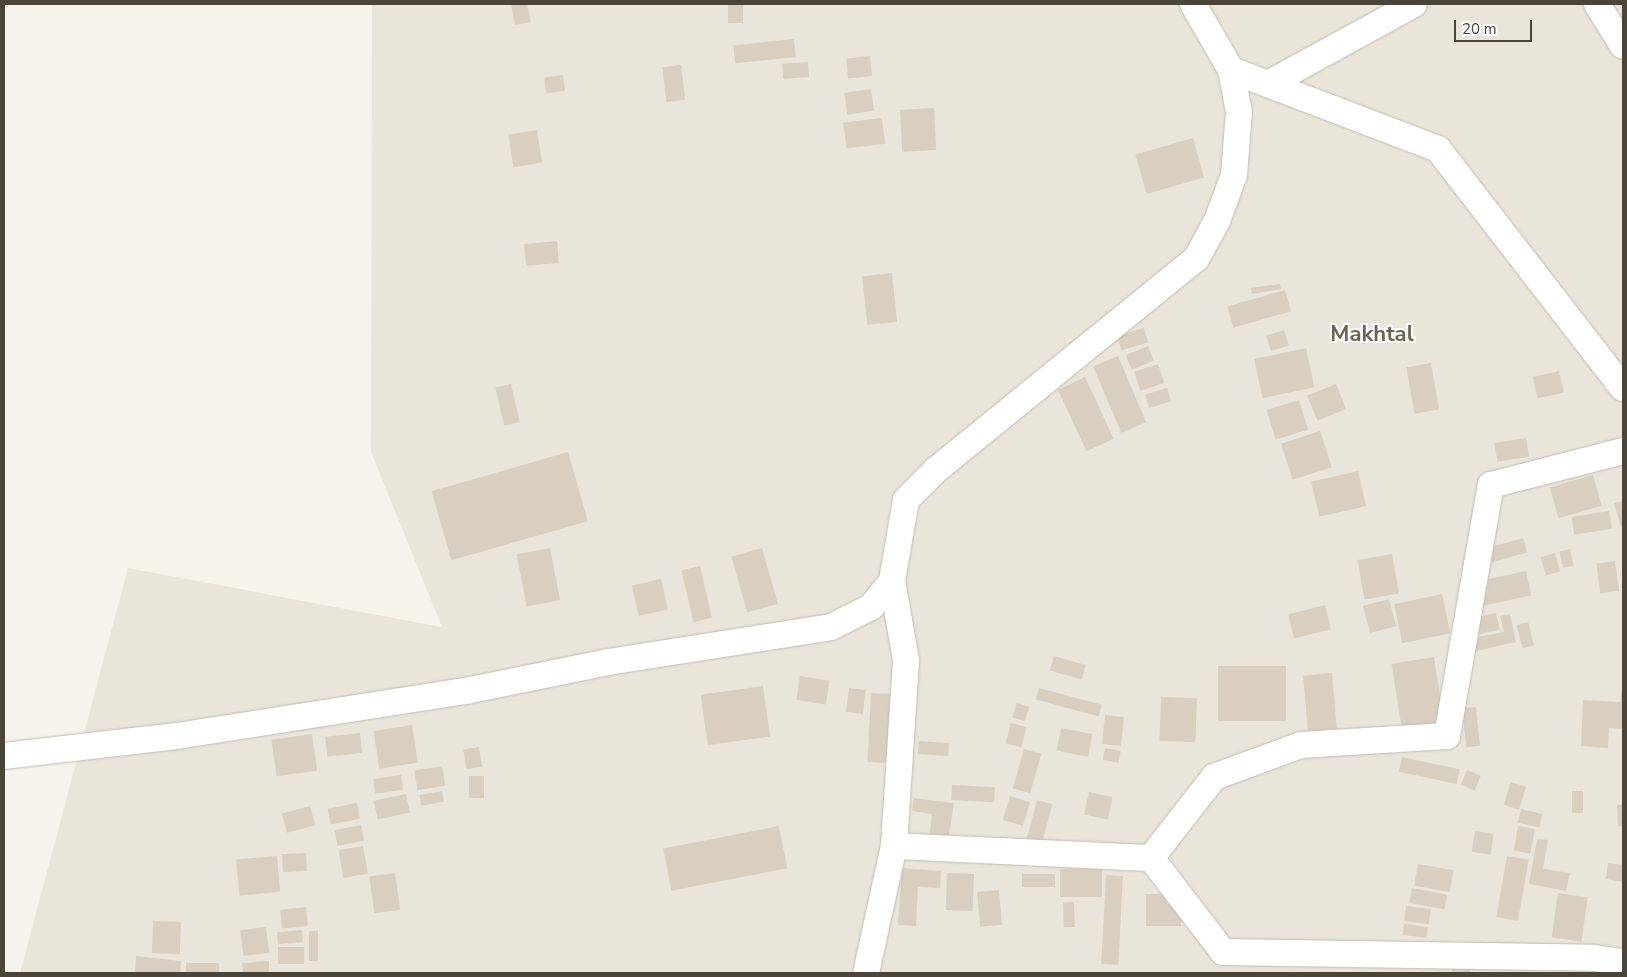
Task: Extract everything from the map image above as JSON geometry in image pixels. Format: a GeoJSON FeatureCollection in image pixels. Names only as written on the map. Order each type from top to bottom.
{"type":"FeatureCollection","features":[{"type":"Feature","properties":{"kind":"street"},"geometry":{"type":"LineString","coordinates":[[866,973],[894,846],[906,660],[892,581],[906,500],[936,470],[1196,259],[1218,221],[1234,175],[1239,112],[1231,70],[1193,4]]}},
{"type":"Feature","properties":{"kind":"street"},"geometry":{"type":"LineString","coordinates":[[1268,84],[1414,4]]}},
{"type":"Feature","properties":{"kind":"street"},"geometry":{"type":"LineString","coordinates":[[1597,4],[1621,37]]}},
{"type":"Feature","properties":{"kind":"street"},"geometry":{"type":"LineString","coordinates":[[1231,70],[1438,148],[1623,388]]}},
{"type":"Feature","properties":{"kind":"street"},"geometry":{"type":"LineString","coordinates":[[1151,858],[1214,777],[1301,745],[1447,736],[1491,485],[1623,451]]}},
{"type":"Feature","properties":{"kind":"street"},"geometry":{"type":"LineString","coordinates":[[4,756],[317,716],[466,691],[608,662],[832,627],[870,607],[892,581]]}},
{"type":"Feature","properties":{"kind":"street"},"geometry":{"type":"LineString","coordinates":[[894,846],[1151,858]]}},
{"type":"Feature","properties":{"kind":"street"},"geometry":{"type":"LineString","coordinates":[[1151,858],[1220,963],[1594,958],[1623,962]]}},
{"type":"Feature","properties":{"kind":"shaded area","name":"Makhtal"},"geometry":{"type":"Polygon","coordinates":[[[372,4],[1623,4],[1623,973],[20,973],[128,568],[442,627],[371,452],[372,4]]]}},
{"type":"Feature","properties":{"kind":"building"},"geometry":{"type":"Polygon","coordinates":[[[511,4],[527,4],[531,22],[515,25],[511,4]]]}},
{"type":"Feature","properties":{"kind":"building"},"geometry":{"type":"Polygon","coordinates":[[[728,4],[743,4],[743,23],[728,23],[728,4]]]}},
{"type":"Feature","properties":{"kind":"building"},"geometry":{"type":"Polygon","coordinates":[[[794,39],[796,57],[735,63],[733,45],[794,39]]]}},
{"type":"Feature","properties":{"kind":"building"},"geometry":{"type":"Polygon","coordinates":[[[870,56],[872,76],[848,78],[846,59],[870,56]]]}},
{"type":"Feature","properties":{"kind":"building"},"geometry":{"type":"Polygon","coordinates":[[[808,62],[809,77],[783,79],[782,64],[808,62]]]}},
{"type":"Feature","properties":{"kind":"building"},"geometry":{"type":"Polygon","coordinates":[[[681,65],[685,100],[666,102],[662,67],[681,65]]]}},
{"type":"Feature","properties":{"kind":"building"},"geometry":{"type":"Polygon","coordinates":[[[563,75],[565,91],[546,93],[544,77],[563,75]]]}},
{"type":"Feature","properties":{"kind":"building"},"geometry":{"type":"Polygon","coordinates":[[[871,89],[874,111],[847,115],[844,93],[871,89]]]}},
{"type":"Feature","properties":{"kind":"building"},"geometry":{"type":"Polygon","coordinates":[[[934,108],[936,150],[902,152],[900,110],[934,108]]]}},
{"type":"Feature","properties":{"kind":"building"},"geometry":{"type":"Polygon","coordinates":[[[882,118],[885,144],[846,149],[843,123],[882,118]]]}},
{"type":"Feature","properties":{"kind":"building"},"geometry":{"type":"Polygon","coordinates":[[[537,130],[542,163],[514,167],[508,135],[537,130]]]}},
{"type":"Feature","properties":{"kind":"building"},"geometry":{"type":"Polygon","coordinates":[[[1193,138],[1204,177],[1147,194],[1135,155],[1193,138]]]}},
{"type":"Feature","properties":{"kind":"building"},"geometry":{"type":"Polygon","coordinates":[[[557,241],[559,263],[526,266],[524,244],[557,241]]]}},
{"type":"Feature","properties":{"kind":"building"},"geometry":{"type":"Polygon","coordinates":[[[892,273],[897,322],[867,325],[862,276],[892,273]]]}},
{"type":"Feature","properties":{"kind":"building"},"geometry":{"type":"Polygon","coordinates":[[[1280,284],[1281,289],[1252,294],[1251,288],[1280,284]]]}},
{"type":"Feature","properties":{"kind":"building"},"geometry":{"type":"Polygon","coordinates":[[[1285,290],[1291,311],[1233,328],[1227,307],[1285,290]]]}},
{"type":"Feature","properties":{"kind":"building"},"geometry":{"type":"Polygon","coordinates":[[[1144,328],[1148,342],[1121,350],[1117,336],[1144,328]]]}},
{"type":"Feature","properties":{"kind":"building"},"geometry":{"type":"Polygon","coordinates":[[[1284,330],[1289,345],[1271,351],[1266,336],[1284,330]]]}},
{"type":"Feature","properties":{"kind":"building"},"geometry":{"type":"Polygon","coordinates":[[[1148,346],[1154,361],[1132,370],[1126,355],[1148,346]]]}},
{"type":"Feature","properties":{"kind":"building"},"geometry":{"type":"Polygon","coordinates":[[[1306,348],[1314,387],[1262,398],[1254,359],[1306,348]]]}},
{"type":"Feature","properties":{"kind":"building"},"geometry":{"type":"Polygon","coordinates":[[[1118,356],[1146,422],[1121,433],[1093,367],[1118,356]]]}},
{"type":"Feature","properties":{"kind":"building"},"geometry":{"type":"Polygon","coordinates":[[[1431,363],[1439,409],[1415,414],[1406,367],[1431,363]]]}},
{"type":"Feature","properties":{"kind":"building"},"geometry":{"type":"Polygon","coordinates":[[[1158,364],[1164,383],[1140,391],[1134,372],[1158,364]]]}},
{"type":"Feature","properties":{"kind":"building"},"geometry":{"type":"Polygon","coordinates":[[[1559,371],[1564,392],[1538,399],[1533,377],[1559,371]]]}},
{"type":"Feature","properties":{"kind":"building"},"geometry":{"type":"Polygon","coordinates":[[[1085,377],[1114,439],[1087,451],[1058,390],[1085,377]]]}},
{"type":"Feature","properties":{"kind":"building"},"geometry":{"type":"Polygon","coordinates":[[[511,384],[520,422],[504,426],[495,388],[511,384]]]}},
{"type":"Feature","properties":{"kind":"building"},"geometry":{"type":"Polygon","coordinates":[[[1336,384],[1346,409],[1317,421],[1307,396],[1336,384]]]}},
{"type":"Feature","properties":{"kind":"building"},"geometry":{"type":"Polygon","coordinates":[[[1167,388],[1171,401],[1149,408],[1145,395],[1167,388]]]}},
{"type":"Feature","properties":{"kind":"building"},"geometry":{"type":"Polygon","coordinates":[[[1299,400],[1308,430],[1276,440],[1266,410],[1299,400]]]}},
{"type":"Feature","properties":{"kind":"building"},"geometry":{"type":"Polygon","coordinates":[[[1320,431],[1332,467],[1293,480],[1281,444],[1320,431]]]}},
{"type":"Feature","properties":{"kind":"building"},"geometry":{"type":"Polygon","coordinates":[[[1526,438],[1529,457],[1497,462],[1494,443],[1526,438]]]}},
{"type":"Feature","properties":{"kind":"building"},"geometry":{"type":"Polygon","coordinates":[[[568,452],[588,521],[451,560],[432,491],[568,452]]]}},
{"type":"Feature","properties":{"kind":"building"},"geometry":{"type":"Polygon","coordinates":[[[1358,471],[1366,506],[1319,517],[1311,482],[1358,471]]]}},
{"type":"Feature","properties":{"kind":"building"},"geometry":{"type":"Polygon","coordinates":[[[1593,475],[1602,506],[1559,518],[1550,487],[1593,475]]]}},
{"type":"Feature","properties":{"kind":"building"},"geometry":{"type":"Polygon","coordinates":[[[1623,501],[1623,526],[1621,527],[1614,503],[1623,501]]]}},
{"type":"Feature","properties":{"kind":"building"},"geometry":{"type":"Polygon","coordinates":[[[1609,511],[1612,529],[1574,535],[1571,517],[1609,511]]]}},
{"type":"Feature","properties":{"kind":"building"},"geometry":{"type":"Polygon","coordinates":[[[1523,538],[1527,552],[1486,564],[1482,550],[1523,538]]]}},
{"type":"Feature","properties":{"kind":"building"},"geometry":{"type":"Polygon","coordinates":[[[550,548],[560,600],[527,607],[517,554],[550,548]]]}},
{"type":"Feature","properties":{"kind":"building"},"geometry":{"type":"Polygon","coordinates":[[[762,548],[778,604],[747,613],[731,557],[762,548]]]}},
{"type":"Feature","properties":{"kind":"building"},"geometry":{"type":"Polygon","coordinates":[[[1570,549],[1574,566],[1563,568],[1559,551],[1570,549]]]}},
{"type":"Feature","properties":{"kind":"building"},"geometry":{"type":"Polygon","coordinates":[[[1555,553],[1560,571],[1546,575],[1541,557],[1555,553]]]}},
{"type":"Feature","properties":{"kind":"building"},"geometry":{"type":"Polygon","coordinates":[[[1392,554],[1399,593],[1364,599],[1358,560],[1392,554]]]}},
{"type":"Feature","properties":{"kind":"building"},"geometry":{"type":"Polygon","coordinates":[[[1615,561],[1619,591],[1600,593],[1596,564],[1615,561]]]}},
{"type":"Feature","properties":{"kind":"building"},"geometry":{"type":"Polygon","coordinates":[[[700,566],[712,618],[693,622],[681,570],[700,566]]]}},
{"type":"Feature","properties":{"kind":"building"},"geometry":{"type":"Polygon","coordinates":[[[1526,571],[1531,595],[1483,606],[1478,581],[1526,571]]]}},
{"type":"Feature","properties":{"kind":"building"},"geometry":{"type":"Polygon","coordinates":[[[661,579],[668,609],[639,616],[632,586],[661,579]]]}},
{"type":"Feature","properties":{"kind":"building"},"geometry":{"type":"Polygon","coordinates":[[[1442,594],[1450,633],[1402,643],[1394,604],[1442,594]]]}},
{"type":"Feature","properties":{"kind":"building"},"geometry":{"type":"Polygon","coordinates":[[[1389,599],[1396,626],[1370,633],[1363,606],[1389,599]]]}},
{"type":"Feature","properties":{"kind":"building"},"geometry":{"type":"Polygon","coordinates":[[[1325,605],[1331,629],[1294,638],[1288,614],[1325,605]]]}},
{"type":"Feature","properties":{"kind":"building"},"geometry":{"type":"Polygon","coordinates":[[[1496,613],[1500,630],[1474,636],[1470,619],[1496,613]]]}},
{"type":"Feature","properties":{"kind":"building"},"geometry":{"type":"Polygon","coordinates":[[[1510,614],[1516,642],[1476,651],[1473,638],[1504,632],[1500,616],[1510,614]]]}},
{"type":"Feature","properties":{"kind":"building"},"geometry":{"type":"Polygon","coordinates":[[[1528,622],[1534,645],[1523,648],[1516,625],[1528,622]]]}},
{"type":"Feature","properties":{"kind":"building"},"geometry":{"type":"Polygon","coordinates":[[[1054,656],[1086,665],[1082,680],[1050,670],[1054,656]]]}},
{"type":"Feature","properties":{"kind":"building"},"geometry":{"type":"Polygon","coordinates":[[[1434,657],[1445,725],[1402,732],[1392,664],[1434,657]]]}},
{"type":"Feature","properties":{"kind":"building"},"geometry":{"type":"Polygon","coordinates":[[[1218,666],[1286,666],[1286,721],[1218,721],[1218,666]]]}},
{"type":"Feature","properties":{"kind":"building"},"geometry":{"type":"Polygon","coordinates":[[[1332,673],[1337,729],[1308,731],[1303,676],[1332,673]]]}},
{"type":"Feature","properties":{"kind":"building"},"geometry":{"type":"Polygon","coordinates":[[[800,676],[830,681],[826,704],[796,700],[800,676]]]}},
{"type":"Feature","properties":{"kind":"building"},"geometry":{"type":"Polygon","coordinates":[[[763,686],[770,737],[708,745],[701,695],[763,686]]]}},
{"type":"Feature","properties":{"kind":"building"},"geometry":{"type":"Polygon","coordinates":[[[849,688],[866,690],[863,714],[846,712],[849,688]]]}},
{"type":"Feature","properties":{"kind":"building"},"geometry":{"type":"Polygon","coordinates":[[[1039,688],[1102,705],[1099,716],[1036,700],[1039,688]]]}},
{"type":"Feature","properties":{"kind":"building"},"geometry":{"type":"Polygon","coordinates":[[[1621,692],[1623,692],[1623,729],[1609,728],[1608,748],[1581,746],[1583,700],[1620,702],[1621,692]]]}},
{"type":"Feature","properties":{"kind":"building"},"geometry":{"type":"Polygon","coordinates":[[[871,693],[890,694],[886,763],[867,762],[871,693]]]}},
{"type":"Feature","properties":{"kind":"building"},"geometry":{"type":"Polygon","coordinates":[[[1161,697],[1197,698],[1195,742],[1159,741],[1161,697]]]}},
{"type":"Feature","properties":{"kind":"building"},"geometry":{"type":"Polygon","coordinates":[[[1017,703],[1029,707],[1025,721],[1012,717],[1017,703]]]}},
{"type":"Feature","properties":{"kind":"building"},"geometry":{"type":"Polygon","coordinates":[[[1476,707],[1480,746],[1466,747],[1462,708],[1476,707]]]}},
{"type":"Feature","properties":{"kind":"building"},"geometry":{"type":"Polygon","coordinates":[[[1105,715],[1124,717],[1121,746],[1102,744],[1105,715]]]}},
{"type":"Feature","properties":{"kind":"building"},"geometry":{"type":"Polygon","coordinates":[[[1011,723],[1026,727],[1021,747],[1006,743],[1011,723]]]}},
{"type":"Feature","properties":{"kind":"building"},"geometry":{"type":"Polygon","coordinates":[[[412,725],[418,763],[379,769],[373,731],[412,725]]]}},
{"type":"Feature","properties":{"kind":"building"},"geometry":{"type":"Polygon","coordinates":[[[1061,728],[1092,734],[1088,757],[1057,751],[1061,728]]]}},
{"type":"Feature","properties":{"kind":"building"},"geometry":{"type":"Polygon","coordinates":[[[360,733],[362,753],[327,757],[325,737],[360,733]]]}},
{"type":"Feature","properties":{"kind":"building"},"geometry":{"type":"Polygon","coordinates":[[[312,734],[317,771],[277,776],[271,740],[312,734]]]}},
{"type":"Feature","properties":{"kind":"building"},"geometry":{"type":"Polygon","coordinates":[[[919,741],[949,743],[948,756],[918,754],[919,741]]]}},
{"type":"Feature","properties":{"kind":"building"},"geometry":{"type":"Polygon","coordinates":[[[479,747],[482,767],[466,769],[463,750],[479,747]]]}},
{"type":"Feature","properties":{"kind":"building"},"geometry":{"type":"Polygon","coordinates":[[[1105,748],[1121,751],[1118,763],[1103,760],[1105,748]]]}},
{"type":"Feature","properties":{"kind":"building"},"geometry":{"type":"Polygon","coordinates":[[[1024,749],[1041,754],[1030,793],[1013,788],[1024,749]]]}},
{"type":"Feature","properties":{"kind":"building"},"geometry":{"type":"Polygon","coordinates":[[[1402,757],[1460,769],[1457,784],[1399,772],[1402,757]]]}},
{"type":"Feature","properties":{"kind":"building"},"geometry":{"type":"Polygon","coordinates":[[[442,766],[445,786],[417,790],[414,770],[442,766]]]}},
{"type":"Feature","properties":{"kind":"building"},"geometry":{"type":"Polygon","coordinates":[[[1467,770],[1481,776],[1475,791],[1461,785],[1467,770]]]}},
{"type":"Feature","properties":{"kind":"building"},"geometry":{"type":"Polygon","coordinates":[[[401,775],[403,790],[375,794],[373,779],[401,775]]]}},
{"type":"Feature","properties":{"kind":"building"},"geometry":{"type":"Polygon","coordinates":[[[469,776],[484,776],[484,798],[469,798],[469,776]]]}},
{"type":"Feature","properties":{"kind":"building"},"geometry":{"type":"Polygon","coordinates":[[[1511,782],[1526,787],[1519,810],[1504,805],[1511,782]]]}},
{"type":"Feature","properties":{"kind":"building"},"geometry":{"type":"Polygon","coordinates":[[[952,785],[995,787],[994,802],[951,800],[952,785]]]}},
{"type":"Feature","properties":{"kind":"building"},"geometry":{"type":"Polygon","coordinates":[[[442,791],[444,802],[421,806],[419,795],[442,791]]]}},
{"type":"Feature","properties":{"kind":"building"},"geometry":{"type":"Polygon","coordinates":[[[1572,791],[1583,791],[1583,813],[1572,813],[1572,791]]]}},
{"type":"Feature","properties":{"kind":"building"},"geometry":{"type":"Polygon","coordinates":[[[1089,792],[1112,797],[1108,819],[1084,814],[1089,792]]]}},
{"type":"Feature","properties":{"kind":"building"},"geometry":{"type":"Polygon","coordinates":[[[406,794],[410,813],[378,819],[374,801],[406,794]]]}},
{"type":"Feature","properties":{"kind":"building"},"geometry":{"type":"Polygon","coordinates":[[[1010,796],[1030,802],[1023,826],[1003,820],[1010,796]]]}},
{"type":"Feature","properties":{"kind":"building"},"geometry":{"type":"Polygon","coordinates":[[[914,798],[954,803],[948,841],[929,838],[932,814],[912,811],[914,798]]]}},
{"type":"Feature","properties":{"kind":"building"},"geometry":{"type":"Polygon","coordinates":[[[1037,800],[1052,804],[1041,846],[1026,842],[1037,800]]]}},
{"type":"Feature","properties":{"kind":"building"},"geometry":{"type":"Polygon","coordinates":[[[357,803],[360,819],[331,824],[328,809],[357,803]]]}},
{"type":"Feature","properties":{"kind":"building"},"geometry":{"type":"Polygon","coordinates":[[[1617,805],[1623,805],[1623,826],[1618,826],[1617,805]]]}},
{"type":"Feature","properties":{"kind":"building"},"geometry":{"type":"Polygon","coordinates":[[[310,806],[315,825],[287,833],[282,814],[310,806]]]}},
{"type":"Feature","properties":{"kind":"building"},"geometry":{"type":"Polygon","coordinates":[[[1521,809],[1542,814],[1539,828],[1518,823],[1521,809]]]}},
{"type":"Feature","properties":{"kind":"building"},"geometry":{"type":"Polygon","coordinates":[[[361,825],[364,841],[338,846],[334,830],[361,825]]]}},
{"type":"Feature","properties":{"kind":"building"},"geometry":{"type":"Polygon","coordinates":[[[779,826],[787,868],[671,891],[663,849],[779,826]]]}},
{"type":"Feature","properties":{"kind":"building"},"geometry":{"type":"Polygon","coordinates":[[[1518,826],[1535,829],[1530,854],[1514,851],[1518,826]]]}},
{"type":"Feature","properties":{"kind":"building"},"geometry":{"type":"Polygon","coordinates":[[[1475,831],[1494,834],[1490,855],[1472,852],[1475,831]]]}},
{"type":"Feature","properties":{"kind":"building"},"geometry":{"type":"Polygon","coordinates":[[[1537,839],[1548,840],[1543,869],[1570,873],[1566,891],[1529,884],[1537,839]]]}},
{"type":"Feature","properties":{"kind":"building"},"geometry":{"type":"Polygon","coordinates":[[[363,846],[368,874],[343,878],[338,850],[363,846]]]}},
{"type":"Feature","properties":{"kind":"building"},"geometry":{"type":"Polygon","coordinates":[[[306,853],[307,871],[283,872],[282,854],[306,853]]]}},
{"type":"Feature","properties":{"kind":"building"},"geometry":{"type":"Polygon","coordinates":[[[277,856],[280,892],[239,895],[236,860],[277,856]]]}},
{"type":"Feature","properties":{"kind":"building"},"geometry":{"type":"Polygon","coordinates":[[[1507,856],[1529,860],[1518,921],[1496,917],[1507,856]]]}},
{"type":"Feature","properties":{"kind":"building"},"geometry":{"type":"Polygon","coordinates":[[[1608,863],[1623,865],[1623,882],[1606,879],[1608,863]]]}},
{"type":"Feature","properties":{"kind":"building"},"geometry":{"type":"Polygon","coordinates":[[[1418,864],[1453,870],[1450,892],[1414,886],[1418,864]]]}},
{"type":"Feature","properties":{"kind":"building"},"geometry":{"type":"Polygon","coordinates":[[[902,868],[941,871],[940,888],[918,887],[916,926],[898,925],[902,868]]]}},
{"type":"Feature","properties":{"kind":"building"},"geometry":{"type":"Polygon","coordinates":[[[1060,869],[1102,869],[1102,897],[1060,897],[1060,869]]]}},
{"type":"Feature","properties":{"kind":"building"},"geometry":{"type":"Polygon","coordinates":[[[395,873],[400,910],[374,913],[369,877],[395,873]]]}},
{"type":"Feature","properties":{"kind":"building"},"geometry":{"type":"Polygon","coordinates":[[[947,873],[974,874],[973,911],[946,910],[947,873]]]}},
{"type":"Feature","properties":{"kind":"building"},"geometry":{"type":"Polygon","coordinates":[[[1022,874],[1055,874],[1055,887],[1022,887],[1022,874]]]}},
{"type":"Feature","properties":{"kind":"building"},"geometry":{"type":"Polygon","coordinates":[[[1106,875],[1123,876],[1118,965],[1101,964],[1106,875]]]}},
{"type":"Feature","properties":{"kind":"building"},"geometry":{"type":"Polygon","coordinates":[[[1412,888],[1447,895],[1444,910],[1409,903],[1412,888]]]}},
{"type":"Feature","properties":{"kind":"building"},"geometry":{"type":"Polygon","coordinates":[[[999,890],[1002,925],[980,927],[977,892],[999,890]]]}},
{"type":"Feature","properties":{"kind":"building"},"geometry":{"type":"Polygon","coordinates":[[[1558,893],[1588,897],[1581,942],[1552,938],[1558,893]]]}},
{"type":"Feature","properties":{"kind":"building"},"geometry":{"type":"Polygon","coordinates":[[[1146,894],[1166,894],[1167,904],[1181,904],[1181,926],[1146,926],[1146,894]]]}},
{"type":"Feature","properties":{"kind":"building"},"geometry":{"type":"Polygon","coordinates":[[[1063,902],[1074,902],[1075,927],[1064,927],[1063,902]]]}},
{"type":"Feature","properties":{"kind":"building"},"geometry":{"type":"Polygon","coordinates":[[[1406,906],[1431,909],[1429,924],[1404,921],[1406,906]]]}},
{"type":"Feature","properties":{"kind":"building"},"geometry":{"type":"Polygon","coordinates":[[[306,907],[308,926],[282,929],[280,910],[306,907]]]}},
{"type":"Feature","properties":{"kind":"building"},"geometry":{"type":"Polygon","coordinates":[[[153,921],[181,922],[180,954],[152,953],[153,921]]]}},
{"type":"Feature","properties":{"kind":"building"},"geometry":{"type":"Polygon","coordinates":[[[1404,924],[1428,927],[1426,938],[1403,935],[1404,924]]]}},
{"type":"Feature","properties":{"kind":"building"},"geometry":{"type":"Polygon","coordinates":[[[266,927],[269,953],[243,956],[240,930],[266,927]]]}},
{"type":"Feature","properties":{"kind":"building"},"geometry":{"type":"Polygon","coordinates":[[[302,930],[303,942],[278,944],[277,932],[302,930]]]}},
{"type":"Feature","properties":{"kind":"building"},"geometry":{"type":"Polygon","coordinates":[[[309,931],[318,931],[318,961],[309,961],[309,931]]]}},
{"type":"Feature","properties":{"kind":"building"},"geometry":{"type":"Polygon","coordinates":[[[278,947],[304,947],[304,964],[278,964],[278,947]]]}},
{"type":"Feature","properties":{"kind":"building"},"geometry":{"type":"Polygon","coordinates":[[[136,956],[181,961],[180,973],[135,973],[136,956]]]}},
{"type":"Feature","properties":{"kind":"building"},"geometry":{"type":"Polygon","coordinates":[[[269,961],[269,973],[243,973],[242,963],[269,961]]]}},
{"type":"Feature","properties":{"kind":"building"},"geometry":{"type":"Polygon","coordinates":[[[186,963],[219,963],[219,973],[186,973],[186,963]]]}},
{"type":"Feature","properties":{"kind":"building"},"geometry":{"type":"Polygon","coordinates":[[[1470,968],[1470,973],[1452,973],[1452,969],[1470,968]]]}},
{"type":"Feature","properties":{"kind":"district","name":"Makhtal"},"geometry":{"type":"Point","coordinates":[1372,335]}}]}
